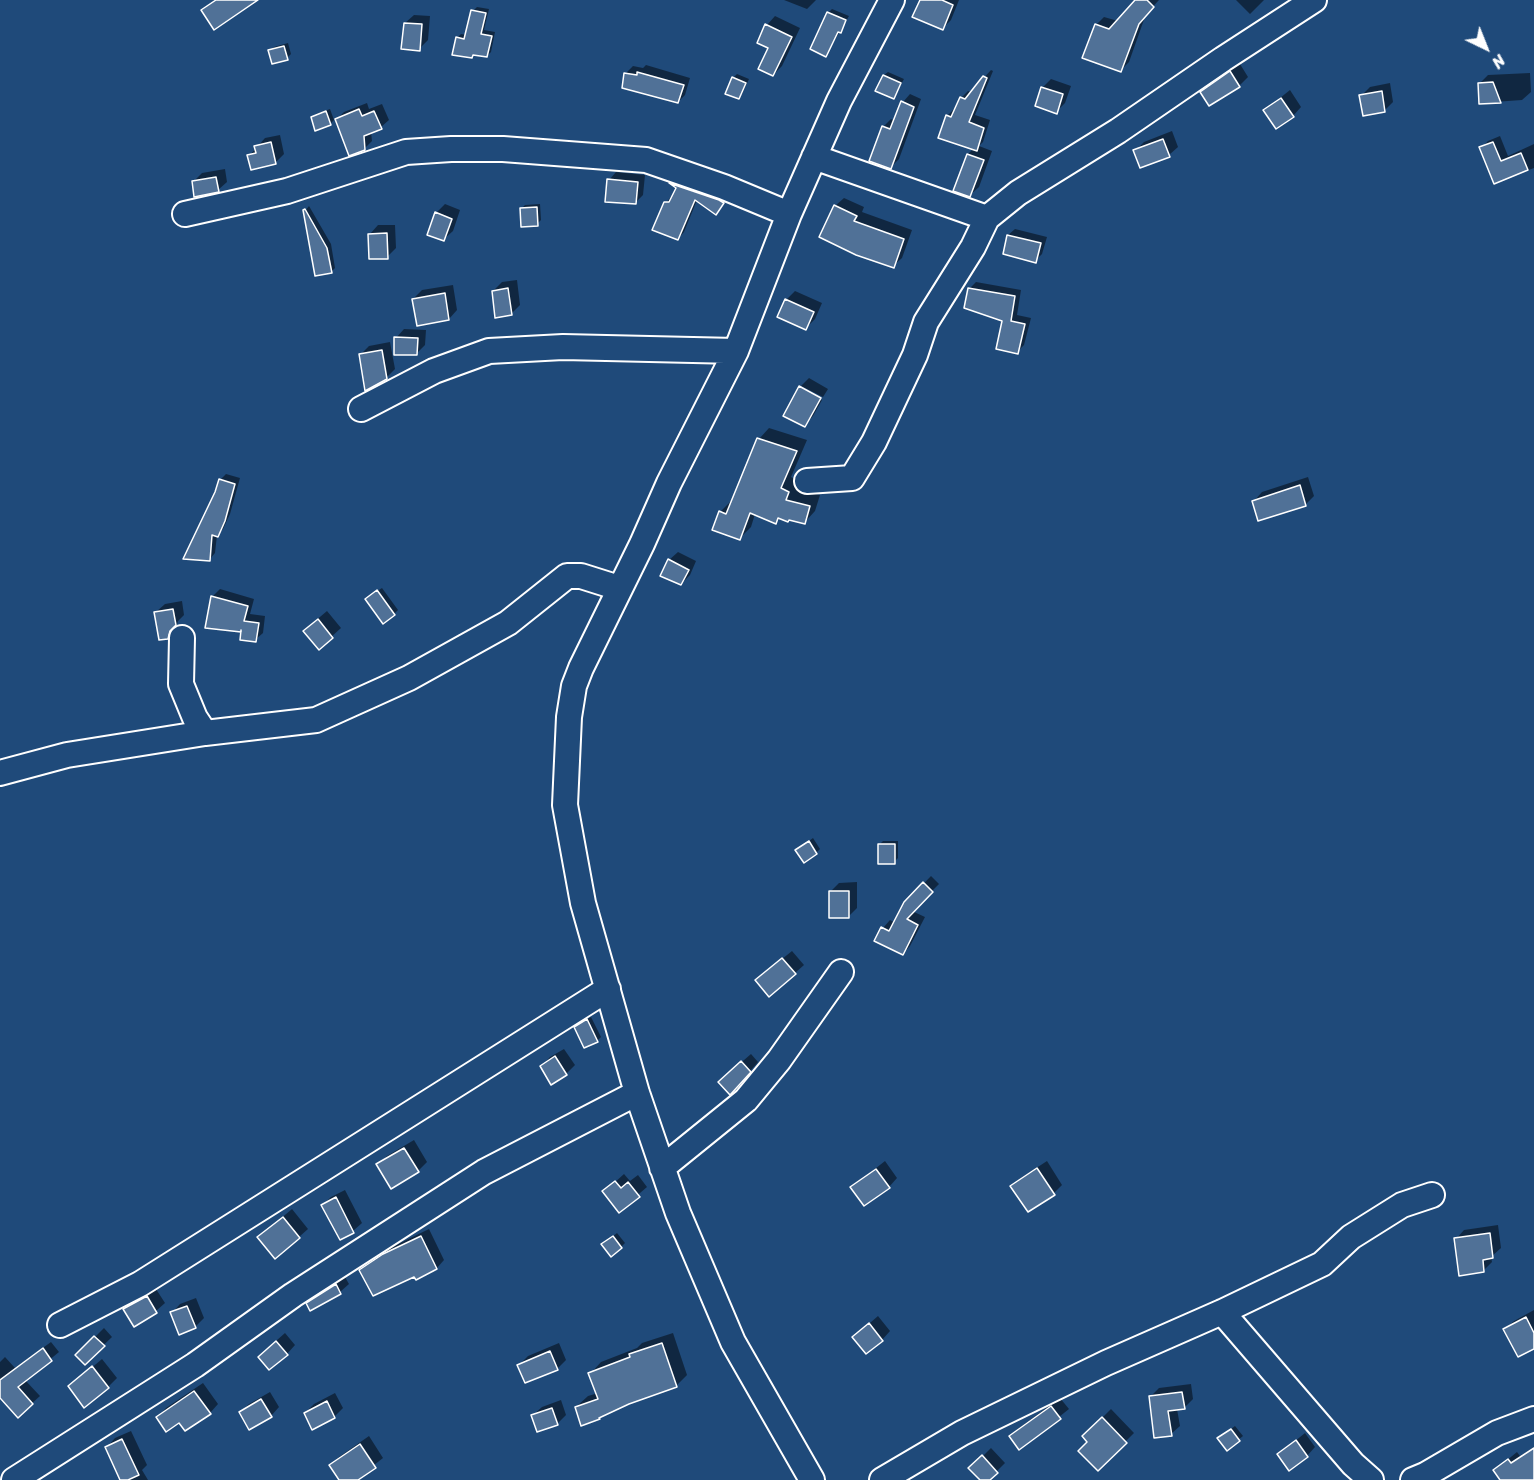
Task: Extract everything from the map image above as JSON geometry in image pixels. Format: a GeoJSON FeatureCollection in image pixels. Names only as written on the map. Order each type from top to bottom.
{"type":"FeatureCollection","features":[{"type":"Feature","properties":{"kind":"street"},"geometry":{"type":"LineString","coordinates":[[812,1480],[733,1342],[707,1284],[662,1168],[637,1093],[584,903],[565,805],[569,717],[574,686],[580,668],[642,544],[669,483],[736,351],[789,214],[814,157],[839,101],[892,0]]}},
{"type":"Feature","properties":{"kind":"street"},"geometry":{"type":"LineString","coordinates":[[807,481],[852,478],[874,442],[915,355],[926,322],[973,247],[987,218],[1018,192],[1118,131],[1314,0]]}},
{"type":"Feature","properties":{"kind":"street"},"geometry":{"type":"LineString","coordinates":[[185,214],[287,191],[406,152],[503,149],[646,160],[724,187],[789,214]]}},
{"type":"Feature","properties":{"kind":"street"},"geometry":{"type":"LineString","coordinates":[[814,157],[987,218]]}},
{"type":"Feature","properties":{"kind":"street"},"geometry":{"type":"LineString","coordinates":[[361,409],[434,371],[489,351],[563,347],[736,351]]}},
{"type":"Feature","properties":{"kind":"street"},"geometry":{"type":"LineString","coordinates":[[0,773],[67,755],[205,733],[316,720],[409,678],[508,623],[567,576],[581,576],[619,588]]}},
{"type":"Feature","properties":{"kind":"street"},"geometry":{"type":"LineString","coordinates":[[182,638],[181,684],[195,718],[205,733]]}},
{"type":"Feature","properties":{"kind":"street"},"geometry":{"type":"LineString","coordinates":[[662,1168],[746,1100],[779,1060],[842,972]]}},
{"type":"Feature","properties":{"kind":"street"},"geometry":{"type":"LineString","coordinates":[[60,1325],[140,1284],[608,989]]}},
{"type":"Feature","properties":{"kind":"street"},"geometry":{"type":"LineString","coordinates":[[14,1480],[195,1365],[293,1294],[484,1172],[637,1093]]}},
{"type":"Feature","properties":{"kind":"street"},"geometry":{"type":"LineString","coordinates":[[882,1480],[962,1433],[1106,1363],[1222,1312],[1322,1264],[1351,1237],[1402,1205],[1432,1195]]}},
{"type":"Feature","properties":{"kind":"street"},"geometry":{"type":"LineString","coordinates":[[1222,1312],[1353,1464],[1371,1480]]}},
{"type":"Feature","properties":{"kind":"street"},"geometry":{"type":"LineString","coordinates":[[1413,1480],[1497,1433],[1534,1419]]}},
{"type":"Feature","properties":{"kind":"building"},"geometry":{"type":"Polygon","coordinates":[[[216,0],[258,0],[214,30],[201,10],[216,0]]]}},
{"type":"Feature","properties":{"kind":"building"},"geometry":{"type":"Polygon","coordinates":[[[920,0],[942,0],[953,5],[943,30],[912,17],[920,0]]]}},
{"type":"Feature","properties":{"kind":"building"},"geometry":{"type":"Polygon","coordinates":[[[1135,0],[1147,0],[1154,7],[1139,24],[1121,72],[1082,58],[1095,24],[1109,29],[1135,0]]]}},
{"type":"Feature","properties":{"kind":"building"},"geometry":{"type":"Polygon","coordinates":[[[471,10],[486,13],[481,34],[492,36],[487,57],[473,55],[472,58],[452,55],[456,37],[464,39],[471,10]]]}},
{"type":"Feature","properties":{"kind":"building"},"geometry":{"type":"Polygon","coordinates":[[[827,12],[846,20],[826,57],[810,49],[827,12]]]}},
{"type":"Feature","properties":{"kind":"building"},"geometry":{"type":"Polygon","coordinates":[[[404,23],[422,24],[420,51],[401,49],[404,23]]]}},
{"type":"Feature","properties":{"kind":"building"},"geometry":{"type":"Polygon","coordinates":[[[765,24],[792,37],[773,76],[758,69],[768,48],[757,43],[765,24]]]}},
{"type":"Feature","properties":{"kind":"building"},"geometry":{"type":"Polygon","coordinates":[[[284,46],[288,60],[272,64],[268,50],[284,46]]]}},
{"type":"Feature","properties":{"kind":"building"},"geometry":{"type":"Polygon","coordinates":[[[1230,71],[1240,87],[1209,106],[1200,92],[1230,71]]]}},
{"type":"Feature","properties":{"kind":"building"},"geometry":{"type":"Polygon","coordinates":[[[637,72],[684,85],[678,103],[622,88],[624,73],[637,75],[637,72]]]}},
{"type":"Feature","properties":{"kind":"building"},"geometry":{"type":"Polygon","coordinates":[[[883,75],[901,83],[894,99],[875,91],[883,75]]]}},
{"type":"Feature","properties":{"kind":"building"},"geometry":{"type":"Polygon","coordinates":[[[983,76],[987,78],[969,122],[984,128],[977,151],[938,138],[946,115],[951,117],[960,97],[965,99],[983,76]]]}},
{"type":"Feature","properties":{"kind":"building"},"geometry":{"type":"Polygon","coordinates":[[[732,77],[746,83],[739,99],[725,94],[732,77]]]}},
{"type":"Feature","properties":{"kind":"building"},"geometry":{"type":"Polygon","coordinates":[[[1493,82],[1501,103],[1479,104],[1478,83],[1493,82]]]}},
{"type":"Feature","properties":{"kind":"building"},"geometry":{"type":"Polygon","coordinates":[[[1041,87],[1063,94],[1057,114],[1035,106],[1041,87]]]}},
{"type":"Feature","properties":{"kind":"building"},"geometry":{"type":"Polygon","coordinates":[[[1382,91],[1385,112],[1363,116],[1359,95],[1382,91]]]}},
{"type":"Feature","properties":{"kind":"building"},"geometry":{"type":"Polygon","coordinates":[[[1281,98],[1294,117],[1276,129],[1263,110],[1281,98]]]}},
{"type":"Feature","properties":{"kind":"building"},"geometry":{"type":"Polygon","coordinates":[[[901,101],[914,107],[891,169],[869,161],[882,126],[890,129],[901,101]]]}},
{"type":"Feature","properties":{"kind":"building"},"geometry":{"type":"Polygon","coordinates":[[[359,109],[362,116],[374,111],[382,129],[364,136],[365,150],[349,156],[335,119],[359,109]]]}},
{"type":"Feature","properties":{"kind":"building"},"geometry":{"type":"Polygon","coordinates":[[[326,111],[331,125],[315,131],[311,117],[326,111]]]}},
{"type":"Feature","properties":{"kind":"building"},"geometry":{"type":"Polygon","coordinates":[[[1163,139],[1170,157],[1140,168],[1133,150],[1163,139]]]}},
{"type":"Feature","properties":{"kind":"building"},"geometry":{"type":"Polygon","coordinates":[[[271,142],[276,164],[251,170],[247,155],[256,153],[254,146],[271,142]]]}},
{"type":"Feature","properties":{"kind":"building"},"geometry":{"type":"Polygon","coordinates":[[[1493,142],[1501,161],[1521,153],[1528,170],[1494,184],[1479,147],[1493,142]]]}},
{"type":"Feature","properties":{"kind":"building"},"geometry":{"type":"Polygon","coordinates":[[[967,154],[984,160],[970,197],[953,191],[967,154]]]}},
{"type":"Feature","properties":{"kind":"building"},"geometry":{"type":"Polygon","coordinates":[[[216,177],[219,192],[194,197],[192,181],[216,177]]]}},
{"type":"Feature","properties":{"kind":"building"},"geometry":{"type":"Polygon","coordinates":[[[607,179],[638,182],[636,204],[605,202],[607,179]]]}},
{"type":"Feature","properties":{"kind":"building"},"geometry":{"type":"Polygon","coordinates":[[[669,183],[724,203],[716,215],[695,200],[678,240],[652,230],[664,202],[669,202],[676,188],[669,183]]]}},
{"type":"Feature","properties":{"kind":"building"},"geometry":{"type":"Polygon","coordinates":[[[834,205],[857,216],[854,221],[904,239],[894,268],[856,255],[819,237],[834,205]]]}},
{"type":"Feature","properties":{"kind":"building"},"geometry":{"type":"Polygon","coordinates":[[[537,207],[538,226],[521,227],[520,208],[537,207]]]}},
{"type":"Feature","properties":{"kind":"building"},"geometry":{"type":"Polygon","coordinates":[[[305,209],[327,248],[332,273],[315,276],[303,210],[305,209]]]}},
{"type":"Feature","properties":{"kind":"building"},"geometry":{"type":"Polygon","coordinates":[[[435,212],[452,219],[444,241],[427,235],[435,212]]]}},
{"type":"Feature","properties":{"kind":"building"},"geometry":{"type":"Polygon","coordinates":[[[387,233],[388,259],[369,259],[368,234],[387,233]]]}},
{"type":"Feature","properties":{"kind":"building"},"geometry":{"type":"Polygon","coordinates":[[[1007,235],[1041,243],[1036,263],[1003,254],[1007,235]]]}},
{"type":"Feature","properties":{"kind":"building"},"geometry":{"type":"Polygon","coordinates":[[[508,288],[512,315],[495,318],[492,291],[508,288]]]}},
{"type":"Feature","properties":{"kind":"building"},"geometry":{"type":"Polygon","coordinates":[[[968,288],[1015,296],[1011,321],[1025,324],[1018,354],[996,349],[1002,321],[964,308],[968,288]]]}},
{"type":"Feature","properties":{"kind":"building"},"geometry":{"type":"Polygon","coordinates":[[[445,293],[449,320],[417,326],[412,299],[445,293]]]}},
{"type":"Feature","properties":{"kind":"building"},"geometry":{"type":"Polygon","coordinates":[[[785,299],[814,312],[806,330],[777,317],[785,299]]]}},
{"type":"Feature","properties":{"kind":"building"},"geometry":{"type":"Polygon","coordinates":[[[394,337],[418,338],[417,355],[394,355],[394,337]]]}},
{"type":"Feature","properties":{"kind":"building"},"geometry":{"type":"Polygon","coordinates":[[[382,350],[387,379],[365,391],[359,354],[382,350]]]}},
{"type":"Feature","properties":{"kind":"building"},"geometry":{"type":"Polygon","coordinates":[[[799,386],[821,398],[805,427],[783,416],[799,386]]]}},
{"type":"Feature","properties":{"kind":"building"},"geometry":{"type":"Polygon","coordinates":[[[757,438],[797,451],[781,488],[789,492],[786,500],[810,506],[805,524],[778,518],[776,524],[750,513],[740,540],[712,530],[719,511],[726,514],[757,438]]]}},
{"type":"Feature","properties":{"kind":"building"},"geometry":{"type":"Polygon","coordinates":[[[219,479],[235,484],[218,537],[212,535],[210,561],[183,559],[215,492],[219,479]]]}},
{"type":"Feature","properties":{"kind":"building"},"geometry":{"type":"Polygon","coordinates":[[[1300,485],[1306,506],[1258,521],[1252,501],[1300,485]]]}},
{"type":"Feature","properties":{"kind":"building"},"geometry":{"type":"Polygon","coordinates":[[[668,559],[689,570],[681,585],[660,576],[668,559]]]}},
{"type":"Feature","properties":{"kind":"building"},"geometry":{"type":"Polygon","coordinates":[[[377,590],[395,615],[383,624],[365,599],[377,590]]]}},
{"type":"Feature","properties":{"kind":"building"},"geometry":{"type":"Polygon","coordinates":[[[211,596],[248,606],[244,621],[259,623],[256,642],[240,640],[241,632],[205,628],[211,596]]]}},
{"type":"Feature","properties":{"kind":"building"},"geometry":{"type":"Polygon","coordinates":[[[173,609],[176,625],[170,631],[168,639],[159,640],[154,612],[173,609]]]}},
{"type":"Feature","properties":{"kind":"building"},"geometry":{"type":"Polygon","coordinates":[[[318,619],[333,638],[319,650],[303,631],[318,619]]]}},
{"type":"Feature","properties":{"kind":"building"},"geometry":{"type":"Polygon","coordinates":[[[809,841],[817,854],[804,863],[795,850],[809,841]]]}},
{"type":"Feature","properties":{"kind":"building"},"geometry":{"type":"Polygon","coordinates":[[[878,844],[895,844],[895,864],[878,864],[878,844]]]}},
{"type":"Feature","properties":{"kind":"building"},"geometry":{"type":"Polygon","coordinates":[[[923,882],[933,892],[907,919],[918,925],[903,955],[874,941],[881,927],[889,931],[904,902],[923,882]]]}},
{"type":"Feature","properties":{"kind":"building"},"geometry":{"type":"Polygon","coordinates":[[[829,891],[849,891],[849,918],[829,918],[829,891]]]}},
{"type":"Feature","properties":{"kind":"building"},"geometry":{"type":"Polygon","coordinates":[[[782,958],[796,974],[769,997],[755,980],[782,958]]]}},
{"type":"Feature","properties":{"kind":"building"},"geometry":{"type":"Polygon","coordinates":[[[587,1019],[598,1042],[584,1048],[574,1027],[587,1019]]]}},
{"type":"Feature","properties":{"kind":"building"},"geometry":{"type":"Polygon","coordinates":[[[555,1056],[567,1075],[551,1085],[540,1066],[555,1056]]]}},
{"type":"Feature","properties":{"kind":"building"},"geometry":{"type":"Polygon","coordinates":[[[741,1061],[751,1072],[730,1095],[718,1082],[741,1061]]]}},
{"type":"Feature","properties":{"kind":"building"},"geometry":{"type":"Polygon","coordinates":[[[404,1148],[419,1172],[391,1189],[376,1164],[404,1148]]]}},
{"type":"Feature","properties":{"kind":"building"},"geometry":{"type":"Polygon","coordinates":[[[1037,1168],[1055,1195],[1028,1212],[1010,1186],[1037,1168]]]}},
{"type":"Feature","properties":{"kind":"building"},"geometry":{"type":"Polygon","coordinates":[[[876,1169],[890,1188],[864,1206],[850,1187],[876,1169]]]}},
{"type":"Feature","properties":{"kind":"building"},"geometry":{"type":"Polygon","coordinates":[[[615,1181],[621,1188],[628,1182],[640,1197],[619,1213],[602,1191],[615,1181]]]}},
{"type":"Feature","properties":{"kind":"building"},"geometry":{"type":"Polygon","coordinates":[[[336,1197],[354,1233],[340,1240],[321,1205],[336,1197]]]}},
{"type":"Feature","properties":{"kind":"building"},"geometry":{"type":"Polygon","coordinates":[[[283,1217],[300,1238],[275,1259],[257,1237],[283,1217]]]}},
{"type":"Feature","properties":{"kind":"building"},"geometry":{"type":"Polygon","coordinates":[[[1490,1233],[1493,1258],[1483,1260],[1484,1272],[1459,1276],[1454,1238],[1490,1233]]]}},
{"type":"Feature","properties":{"kind":"building"},"geometry":{"type":"Polygon","coordinates":[[[421,1236],[437,1269],[416,1280],[414,1277],[373,1296],[359,1270],[383,1254],[421,1236]]]}},
{"type":"Feature","properties":{"kind":"building"},"geometry":{"type":"Polygon","coordinates":[[[613,1236],[622,1248],[611,1257],[601,1244],[613,1236]]]}},
{"type":"Feature","properties":{"kind":"building"},"geometry":{"type":"Polygon","coordinates":[[[336,1284],[341,1294],[310,1311],[306,1303],[336,1284]]]}},
{"type":"Feature","properties":{"kind":"building"},"geometry":{"type":"Polygon","coordinates":[[[147,1296],[157,1313],[134,1327],[123,1309],[147,1296]]]}},
{"type":"Feature","properties":{"kind":"building"},"geometry":{"type":"Polygon","coordinates":[[[187,1306],[196,1328],[179,1335],[170,1312],[187,1306]]]}},
{"type":"Feature","properties":{"kind":"building"},"geometry":{"type":"Polygon","coordinates":[[[1526,1317],[1534,1333],[1534,1349],[1518,1357],[1503,1329],[1526,1317]]]}},
{"type":"Feature","properties":{"kind":"building"},"geometry":{"type":"Polygon","coordinates":[[[869,1323],[883,1341],[866,1354],[852,1337],[869,1323]]]}},
{"type":"Feature","properties":{"kind":"building"},"geometry":{"type":"Polygon","coordinates":[[[94,1336],[105,1346],[85,1365],[75,1355],[94,1336]]]}},
{"type":"Feature","properties":{"kind":"building"},"geometry":{"type":"Polygon","coordinates":[[[276,1341],[288,1355],[269,1370],[258,1357],[276,1341]]]}},
{"type":"Feature","properties":{"kind":"building"},"geometry":{"type":"Polygon","coordinates":[[[662,1343],[677,1387],[629,1404],[581,1426],[575,1407],[598,1399],[588,1373],[630,1357],[629,1354],[662,1343]]]}},
{"type":"Feature","properties":{"kind":"building"},"geometry":{"type":"Polygon","coordinates":[[[43,1348],[52,1361],[18,1387],[33,1404],[18,1418],[0,1398],[0,1380],[43,1348]]]}},
{"type":"Feature","properties":{"kind":"building"},"geometry":{"type":"Polygon","coordinates":[[[550,1351],[558,1370],[525,1383],[517,1365],[550,1351]]]}},
{"type":"Feature","properties":{"kind":"building"},"geometry":{"type":"Polygon","coordinates":[[[92,1366],[109,1388],[84,1408],[68,1386],[92,1366]]]}},
{"type":"Feature","properties":{"kind":"building"},"geometry":{"type":"Polygon","coordinates":[[[194,1391],[211,1414],[185,1431],[179,1423],[166,1432],[156,1417],[194,1391]]]}},
{"type":"Feature","properties":{"kind":"building"},"geometry":{"type":"Polygon","coordinates":[[[1182,1392],[1185,1409],[1168,1411],[1172,1436],[1154,1438],[1149,1396],[1182,1392]]]}},
{"type":"Feature","properties":{"kind":"building"},"geometry":{"type":"Polygon","coordinates":[[[261,1399],[272,1417],[249,1430],[239,1412],[261,1399]]]}},
{"type":"Feature","properties":{"kind":"building"},"geometry":{"type":"Polygon","coordinates":[[[327,1401],[335,1418],[312,1430],[304,1413],[327,1401]]]}},
{"type":"Feature","properties":{"kind":"building"},"geometry":{"type":"Polygon","coordinates":[[[1051,1406],[1061,1419],[1019,1450],[1009,1436],[1051,1406]]]}},
{"type":"Feature","properties":{"kind":"building"},"geometry":{"type":"Polygon","coordinates":[[[552,1408],[558,1425],[537,1432],[531,1415],[552,1408]]]}},
{"type":"Feature","properties":{"kind":"building"},"geometry":{"type":"Polygon","coordinates":[[[1102,1417],[1127,1443],[1098,1471],[1078,1451],[1087,1442],[1082,1436],[1102,1417]]]}},
{"type":"Feature","properties":{"kind":"building"},"geometry":{"type":"Polygon","coordinates":[[[1231,1429],[1240,1441],[1227,1451],[1217,1438],[1231,1429]]]}},
{"type":"Feature","properties":{"kind":"building"},"geometry":{"type":"Polygon","coordinates":[[[122,1439],[139,1475],[128,1480],[120,1480],[105,1447],[122,1439]]]}},
{"type":"Feature","properties":{"kind":"building"},"geometry":{"type":"Polygon","coordinates":[[[1296,1440],[1308,1457],[1289,1471],[1277,1454],[1296,1440]]]}},
{"type":"Feature","properties":{"kind":"building"},"geometry":{"type":"Polygon","coordinates":[[[360,1444],[376,1468],[358,1480],[339,1480],[329,1465],[360,1444]]]}},
{"type":"Feature","properties":{"kind":"building"},"geometry":{"type":"Polygon","coordinates":[[[1534,1448],[1534,1480],[1500,1480],[1493,1470],[1508,1459],[1511,1463],[1534,1448]]]}},
{"type":"Feature","properties":{"kind":"building"},"geometry":{"type":"Polygon","coordinates":[[[982,1455],[998,1473],[990,1480],[980,1480],[968,1468],[982,1455]]]}}]}
